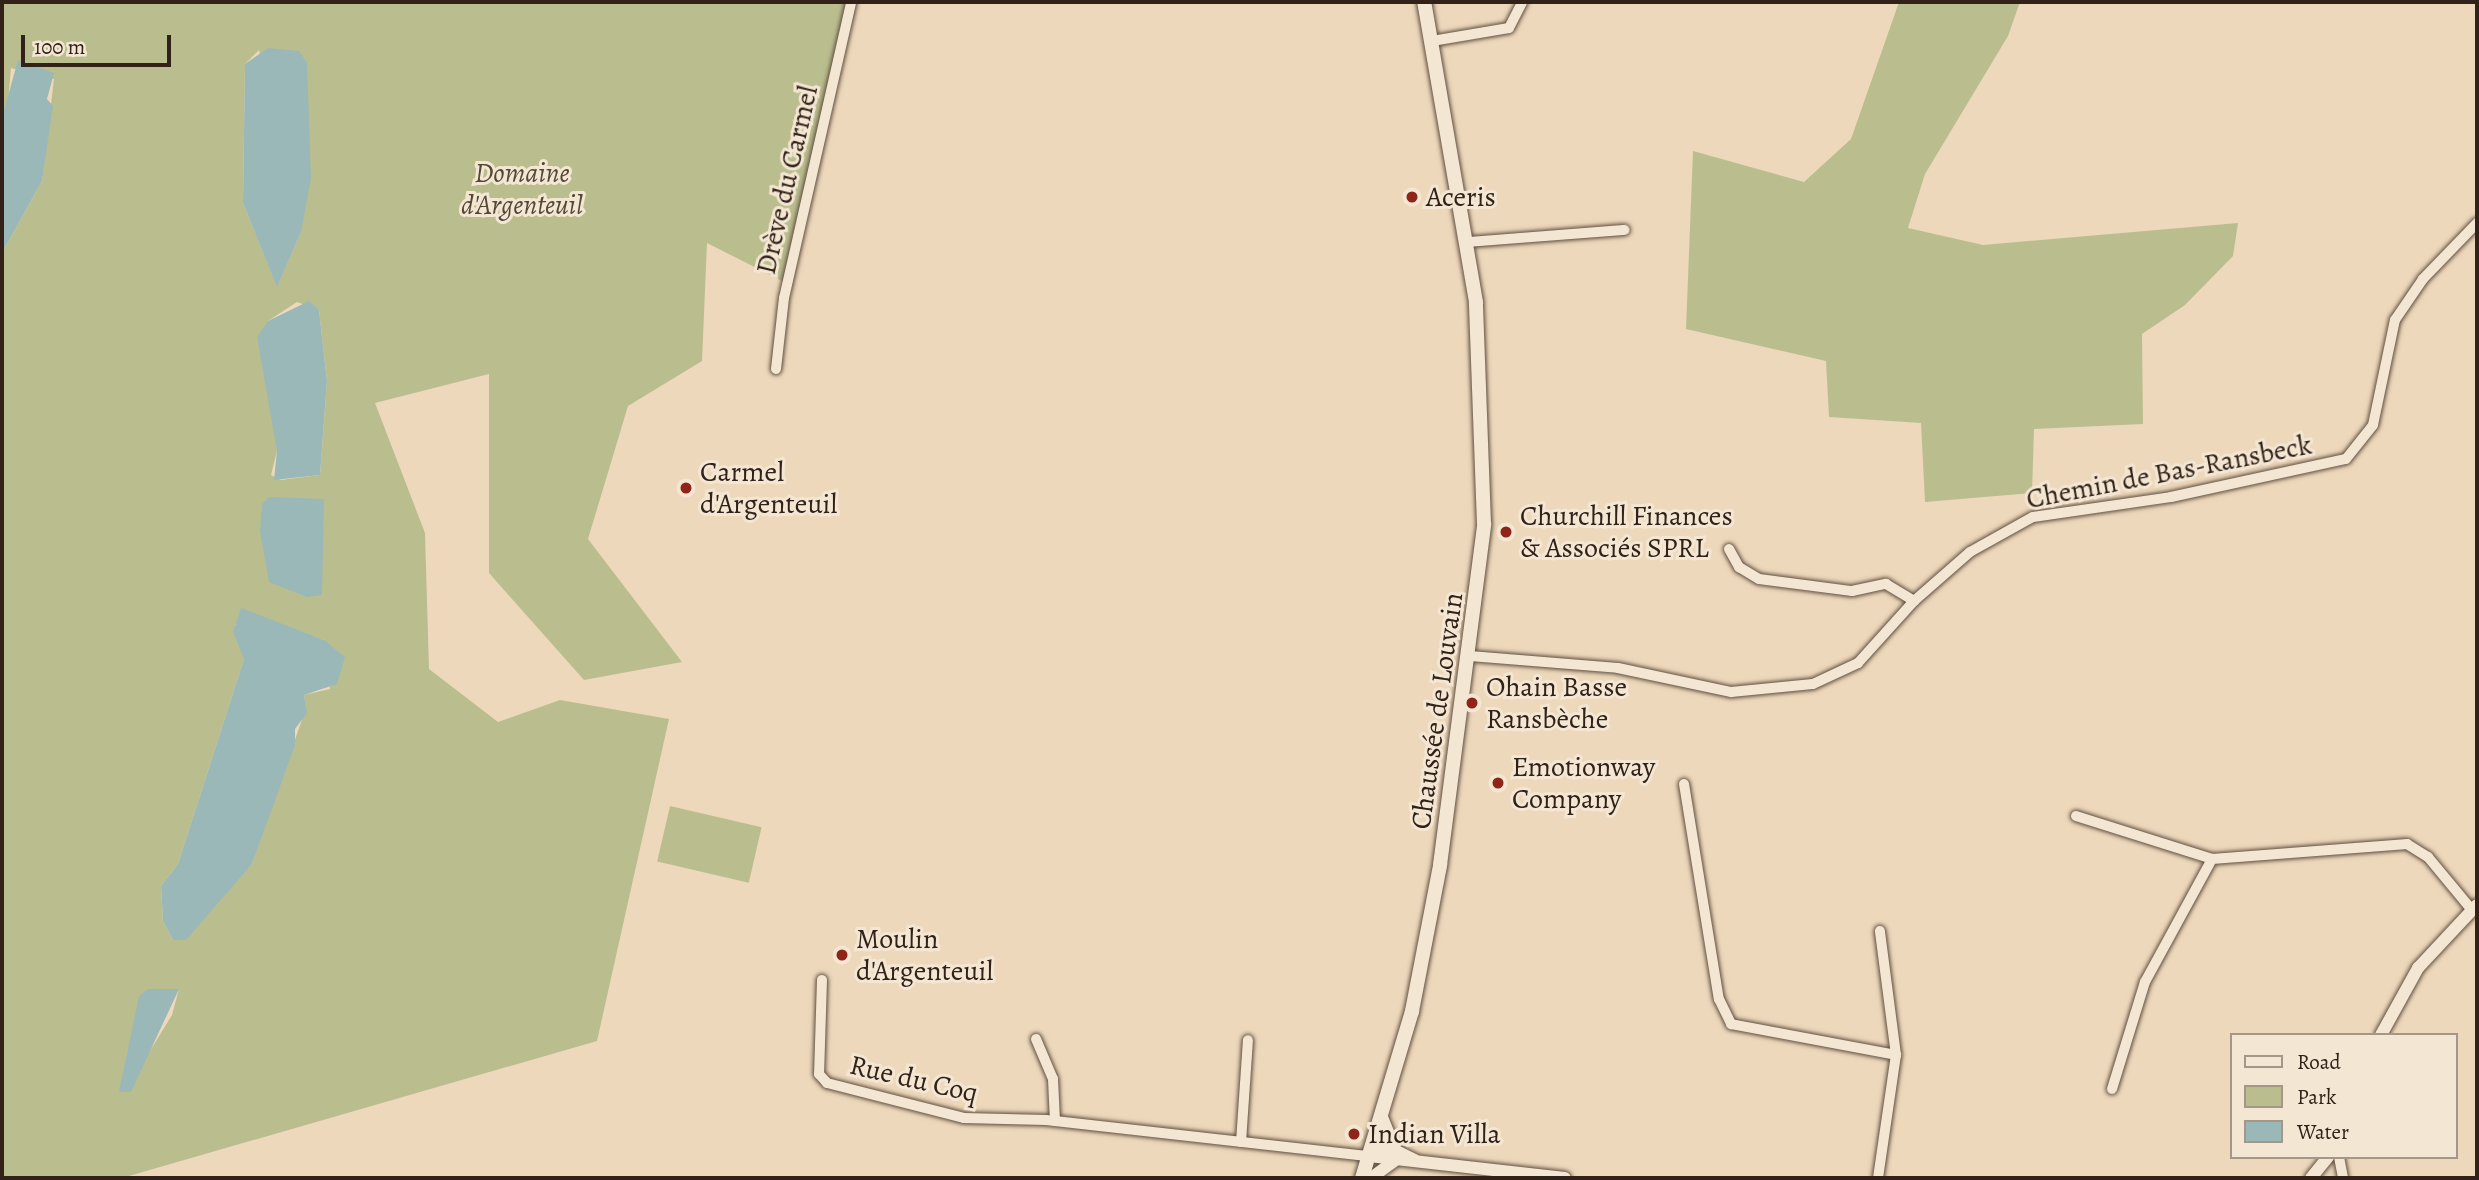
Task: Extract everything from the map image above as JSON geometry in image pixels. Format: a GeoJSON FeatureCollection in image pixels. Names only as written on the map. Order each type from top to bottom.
{"type":"FeatureCollection","features":[{"type":"Feature","properties":{"kind":"main road","name":"Chaussée de Louvain"},"geometry":{"type":"LineString","coordinates":[[1362,1178],[1412,1011],[1481,578],[1484,466],[1468,242],[1424,2]]}},
{"type":"Feature","properties":{"kind":"street","name":"Drève du Carmel"},"geometry":{"type":"LineString","coordinates":[[776,369],[784,299],[851,2]]}},
{"type":"Feature","properties":{"kind":"street"},"geometry":{"type":"LineString","coordinates":[[1432,41],[1509,28],[1522,2]]}},
{"type":"Feature","properties":{"kind":"street","name":"Chemin de Bas-Ransbeck"},"geometry":{"type":"LineString","coordinates":[[1470,656],[1618,668],[1702,688],[1763,692],[1844,673],[1914,601],[1983,543],[2034,517],[2171,497],[2346,459],[2373,425],[2395,320],[2423,279],[2477,223]]}},
{"type":"Feature","properties":{"kind":"street"},"geometry":{"type":"LineString","coordinates":[[1468,242],[1625,230]]}},
{"type":"Feature","properties":{"kind":"street"},"geometry":{"type":"LineString","coordinates":[[1730,549],[1739,567],[1759,579],[1852,591],[1886,584],[1914,601]]}},
{"type":"Feature","properties":{"kind":"street"},"geometry":{"type":"LineString","coordinates":[[1684,784],[1718,999],[1731,1024],[1896,1055]]}},
{"type":"Feature","properties":{"kind":"street"},"geometry":{"type":"LineString","coordinates":[[2076,816],[2212,859],[2407,844],[2428,857],[2475,907],[2418,968],[2382,1033]]}},
{"type":"Feature","properties":{"kind":"street"},"geometry":{"type":"LineString","coordinates":[[2112,1089],[2148,975],[2212,859]]}},
{"type":"Feature","properties":{"kind":"street"},"geometry":{"type":"LineString","coordinates":[[1878,1178],[1896,1055],[1880,931]]}},
{"type":"Feature","properties":{"kind":"street","name":"Rue du Coq"},"geometry":{"type":"LineString","coordinates":[[822,980],[823,1081],[964,1118],[1055,1121],[1369,1156]]}},
{"type":"Feature","properties":{"kind":"street"},"geometry":{"type":"LineString","coordinates":[[1036,1039],[1053,1079],[1055,1121]]}},
{"type":"Feature","properties":{"kind":"street"},"geometry":{"type":"LineString","coordinates":[[1241,1142],[1248,1040]]}},
{"type":"Feature","properties":{"kind":"street"},"geometry":{"type":"LineString","coordinates":[[1382,1117],[1395,1155]]}},
{"type":"Feature","properties":{"kind":"street"},"geometry":{"type":"LineString","coordinates":[[1369,1156],[1383,1147],[1395,1155],[1417,1161],[1565,1178]]}},
{"type":"Feature","properties":{"kind":"street"},"geometry":{"type":"LineString","coordinates":[[1371,1178],[1395,1155]]}},
{"type":"Feature","properties":{"kind":"street"},"geometry":{"type":"LineString","coordinates":[[2311,1178],[2326,1159]]}},
{"type":"Feature","properties":{"kind":"street"},"geometry":{"type":"LineString","coordinates":[[2339,1159],[2343,1178]]}},
{"type":"Feature","properties":{"kind":"green space","name":"Domaine d'Argenteuil"},"geometry":{"type":"Polygon","coordinates":[[[2,2],[857,2],[788,284],[707,243],[702,361],[628,406],[588,539],[682,662],[584,680],[489,573],[489,374],[375,403],[425,533],[429,669],[498,722],[560,700],[669,719],[597,1041],[122,1178],[2,1178],[2,253],[42,181],[54,79],[11,68],[2,171],[2,2]],[[259,50],[245,64],[243,203],[277,286],[301,232],[259,50]],[[297,302],[268,321],[277,451],[271,475],[281,480],[320,475],[327,381],[319,310],[297,302]],[[235,624],[244,659],[178,864],[161,886],[163,921],[173,940],[252,864],[306,708],[304,695],[330,689],[324,640],[299,631],[235,624]],[[179,989],[137,1072],[172,1015],[179,989]]]}},
{"type":"Feature","properties":{"kind":"green space"},"geometry":{"type":"Polygon","coordinates":[[[1899,2],[2020,2],[2008,36],[1925,174],[1908,228],[1983,245],[2238,223],[2233,256],[2185,305],[2142,334],[2143,424],[2034,429],[2032,493],[1925,502],[1921,423],[1829,417],[1826,361],[1686,329],[1693,151],[1804,182],[1851,139],[1899,2]]]}},
{"type":"Feature","properties":{"kind":"green space"},"geometry":{"type":"Polygon","coordinates":[[[670,806],[762,827],[749,883],[657,862],[670,806]]]}},
{"type":"Feature","properties":{"kind":"water"},"geometry":{"type":"Polygon","coordinates":[[[268,48],[299,51],[307,63],[311,178],[301,232],[277,287],[243,203],[245,64],[268,48]]]}},
{"type":"Feature","properties":{"kind":"water"},"geometry":{"type":"Polygon","coordinates":[[[18,60],[54,73],[47,99],[53,106],[42,181],[2,253],[3,114],[18,60]]]}},
{"type":"Feature","properties":{"kind":"water"},"geometry":{"type":"Polygon","coordinates":[[[309,301],[319,310],[327,381],[320,475],[274,480],[277,451],[257,337],[268,321],[309,301]]]}},
{"type":"Feature","properties":{"kind":"water"},"geometry":{"type":"Polygon","coordinates":[[[269,497],[324,499],[322,595],[307,597],[269,582],[260,531],[262,504],[269,497]]]}},
{"type":"Feature","properties":{"kind":"water"},"geometry":{"type":"Polygon","coordinates":[[[241,608],[324,640],[345,657],[337,684],[304,695],[307,713],[295,729],[295,745],[252,864],[186,940],[173,940],[163,921],[161,886],[178,864],[244,659],[233,632],[241,608]]]}},
{"type":"Feature","properties":{"kind":"water"},"geometry":{"type":"Polygon","coordinates":[[[148,989],[179,989],[131,1092],[119,1092],[139,996],[148,989]]]}},
{"type":"Feature","properties":{"kind":"place","name":"Aceris"},"geometry":{"type":"Point","coordinates":[1412,197]}},
{"type":"Feature","properties":{"kind":"place","name":"Carmel d'Argenteuil"},"geometry":{"type":"Point","coordinates":[686,488]}},
{"type":"Feature","properties":{"kind":"place","name":"Churchill Finances & Associés SPRL"},"geometry":{"type":"Point","coordinates":[1506,532]}},
{"type":"Feature","properties":{"kind":"place","name":"Ohain Basse Ransbèche"},"geometry":{"type":"Point","coordinates":[1472,703]}},
{"type":"Feature","properties":{"kind":"place","name":"Emotionway Company"},"geometry":{"type":"Point","coordinates":[1498,783]}},
{"type":"Feature","properties":{"kind":"place","name":"Moulin d'Argenteuil"},"geometry":{"type":"Point","coordinates":[842,955]}},
{"type":"Feature","properties":{"kind":"place","name":"Indian Villa"},"geometry":{"type":"Point","coordinates":[1354,1134]}}]}
